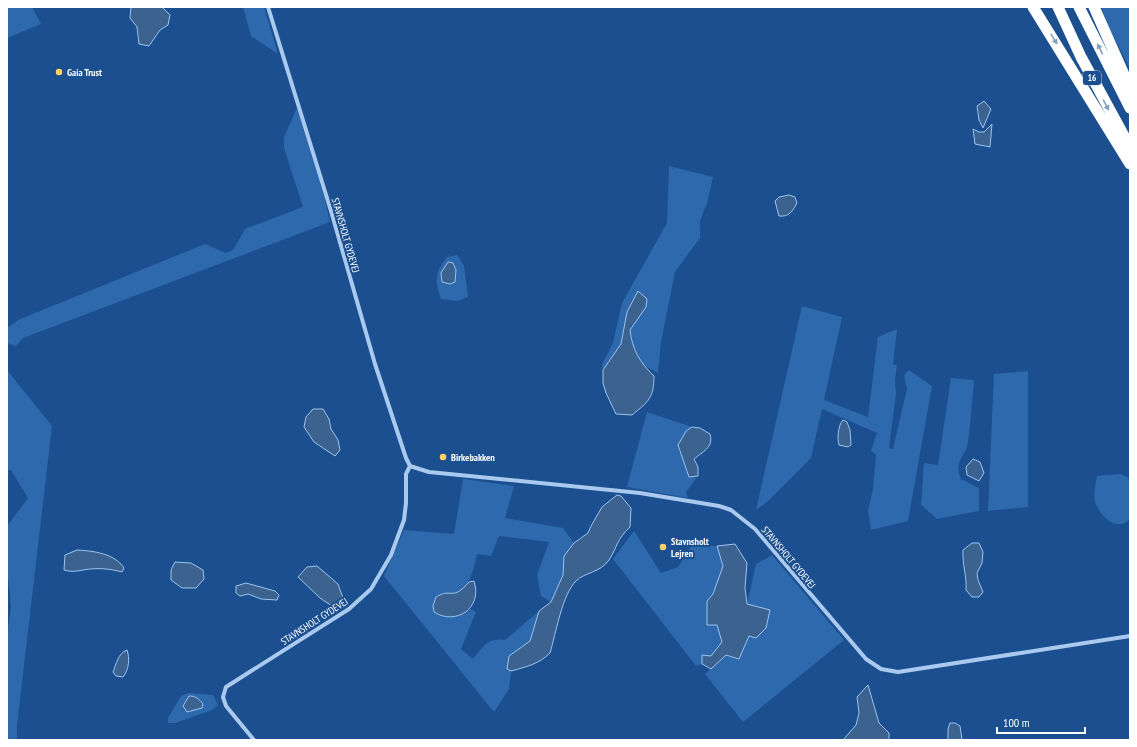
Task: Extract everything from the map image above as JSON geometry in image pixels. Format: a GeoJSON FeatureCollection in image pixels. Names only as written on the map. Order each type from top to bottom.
{"type":"FeatureCollection","features":[{"type":"Feature","properties":{"kind":"highway"},"geometry":{"type":"LineString","coordinates":[[1033,7],[1130,164]]}},
{"type":"Feature","properties":{"kind":"highway","name":"16"},"geometry":{"type":"LineString","coordinates":[[1058,7],[1084,64],[1130,147]]}},
{"type":"Feature","properties":{"kind":"highway","name":"16"},"geometry":{"type":"LineString","coordinates":[[1079,7],[1130,108]]}},
{"type":"Feature","properties":{"kind":"highway"},"geometry":{"type":"LineString","coordinates":[[1094,7],[1130,88]]}},
{"type":"Feature","properties":{"kind":"street","name":"STAVNSHOLT GYDEVEJ"},"geometry":{"type":"LineString","coordinates":[[268,7],[331,211],[375,364],[410,466],[418,470],[436,473],[640,493],[718,506],[731,510],[755,529],[866,659],[881,669],[898,672],[1130,636]]}},
{"type":"Feature","properties":{"kind":"street","name":"STAVNSHOLT GYDEVEJ"},"geometry":{"type":"LineString","coordinates":[[254,740],[226,706],[223,697],[226,687],[349,609],[371,589],[391,555],[404,520],[406,503],[406,474],[410,466]]}},
{"type":"Feature","properties":{"kind":"shaded area"},"geometry":{"type":"Polygon","coordinates":[[[7,7],[32,7],[41,24],[7,38],[7,7]]]}},
{"type":"Feature","properties":{"kind":"shaded area"},"geometry":{"type":"Polygon","coordinates":[[[131,7],[162,7],[170,15],[168,25],[160,30],[149,46],[139,44],[137,27],[130,18],[131,7]]]}},
{"type":"Feature","properties":{"kind":"shaded area"},"geometry":{"type":"Polygon","coordinates":[[[243,7],[264,7],[278,54],[251,36],[243,7]]]}},
{"type":"Feature","properties":{"kind":"shaded area"},"geometry":{"type":"Polygon","coordinates":[[[1101,7],[1130,7],[1130,69],[1108,26],[1101,7]]]}},
{"type":"Feature","properties":{"kind":"shaded area"},"geometry":{"type":"Polygon","coordinates":[[[984,101],[991,109],[983,128],[979,120],[977,106],[984,101]]]}},
{"type":"Feature","properties":{"kind":"shaded area"},"geometry":{"type":"Polygon","coordinates":[[[297,108],[324,196],[330,222],[23,338],[16,346],[7,343],[7,328],[18,320],[205,244],[226,253],[233,250],[245,229],[303,207],[284,148],[284,137],[297,108]]]}},
{"type":"Feature","properties":{"kind":"shaded area"},"geometry":{"type":"Polygon","coordinates":[[[992,124],[990,147],[975,144],[973,129],[979,132],[984,132],[992,124]]]}},
{"type":"Feature","properties":{"kind":"shaded area"},"geometry":{"type":"Polygon","coordinates":[[[669,166],[713,177],[707,203],[700,221],[700,238],[675,272],[661,342],[658,373],[643,365],[632,343],[630,330],[646,307],[627,312],[621,344],[603,370],[602,365],[613,343],[622,303],[667,223],[669,166]]]}},
{"type":"Feature","properties":{"kind":"shaded area"},"geometry":{"type":"Polygon","coordinates":[[[789,195],[795,197],[797,203],[790,213],[785,216],[779,216],[775,201],[779,197],[789,195]]]}},
{"type":"Feature","properties":{"kind":"shaded area"},"geometry":{"type":"Polygon","coordinates":[[[457,255],[464,266],[468,297],[458,301],[441,299],[437,287],[438,272],[447,257],[457,255]]]}},
{"type":"Feature","properties":{"kind":"shaded area"},"geometry":{"type":"Polygon","coordinates":[[[448,262],[453,263],[456,270],[455,282],[450,284],[442,282],[441,273],[448,262]]]}},
{"type":"Feature","properties":{"kind":"shaded area"},"geometry":{"type":"Polygon","coordinates":[[[638,291],[647,299],[646,307],[630,330],[631,337],[638,355],[654,376],[653,390],[646,403],[632,415],[616,414],[603,383],[603,370],[621,344],[627,312],[638,291]]]}},
{"type":"Feature","properties":{"kind":"shaded area"},"geometry":{"type":"Polygon","coordinates":[[[802,306],[842,317],[824,400],[868,417],[878,337],[897,329],[893,365],[897,365],[895,380],[896,394],[889,448],[893,449],[907,389],[904,375],[909,370],[932,386],[908,521],[871,530],[868,510],[873,489],[876,455],[871,451],[877,433],[822,409],[811,458],[767,502],[756,510],[802,306]]]}},
{"type":"Feature","properties":{"kind":"shaded area"},"geometry":{"type":"Polygon","coordinates":[[[7,370],[52,426],[17,725],[17,740],[7,740],[7,637],[11,606],[7,568],[7,526],[28,498],[11,470],[7,471],[7,370]]]}},
{"type":"Feature","properties":{"kind":"shaded area"},"geometry":{"type":"Polygon","coordinates":[[[1028,371],[1028,507],[988,511],[994,374],[1028,371]]]}},
{"type":"Feature","properties":{"kind":"shaded area"},"geometry":{"type":"Polygon","coordinates":[[[951,378],[974,380],[968,442],[958,467],[961,479],[979,488],[979,511],[937,519],[921,505],[924,463],[938,465],[951,378]]]}},
{"type":"Feature","properties":{"kind":"shaded area"},"geometry":{"type":"Polygon","coordinates":[[[313,409],[323,409],[329,419],[331,429],[338,440],[340,450],[335,456],[314,442],[304,427],[306,417],[313,409]]]}},
{"type":"Feature","properties":{"kind":"shaded area"},"geometry":{"type":"Polygon","coordinates":[[[647,412],[692,427],[686,431],[679,451],[683,456],[687,472],[695,478],[698,476],[686,492],[688,498],[627,487],[647,412]]]}},
{"type":"Feature","properties":{"kind":"shaded area"},"geometry":{"type":"Polygon","coordinates":[[[843,420],[847,422],[850,430],[851,445],[848,447],[839,445],[838,442],[839,429],[843,420]]]}},
{"type":"Feature","properties":{"kind":"shaded area"},"geometry":{"type":"Polygon","coordinates":[[[692,427],[700,428],[710,434],[711,439],[709,446],[694,459],[698,467],[698,476],[689,477],[678,445],[686,431],[692,427]]]}},
{"type":"Feature","properties":{"kind":"shaded area"},"geometry":{"type":"Polygon","coordinates":[[[973,459],[980,462],[984,473],[979,481],[967,475],[966,467],[973,459]]]}},
{"type":"Feature","properties":{"kind":"shaded area"},"geometry":{"type":"Polygon","coordinates":[[[1120,474],[1130,480],[1130,519],[1125,523],[1119,524],[1109,521],[1101,513],[1097,507],[1094,496],[1097,476],[1120,474]]]}},
{"type":"Feature","properties":{"kind":"shaded area"},"geometry":{"type":"Polygon","coordinates":[[[463,479],[514,486],[505,518],[563,528],[574,543],[564,556],[564,575],[551,602],[541,596],[537,575],[549,542],[499,536],[491,556],[477,554],[473,571],[468,583],[460,592],[455,594],[442,593],[455,617],[471,609],[476,612],[461,649],[473,659],[490,641],[499,639],[505,640],[539,611],[530,641],[507,669],[511,671],[509,689],[494,712],[384,576],[404,530],[454,534],[463,479]]]}},
{"type":"Feature","properties":{"kind":"shaded area"},"geometry":{"type":"Polygon","coordinates":[[[617,495],[621,496],[631,508],[630,527],[622,536],[609,560],[601,568],[580,578],[571,587],[563,605],[550,653],[532,665],[511,671],[507,669],[509,656],[530,641],[539,611],[551,602],[563,575],[564,556],[574,543],[588,533],[602,507],[617,495]]]}},
{"type":"Feature","properties":{"kind":"shaded area"},"geometry":{"type":"Polygon","coordinates":[[[634,531],[661,573],[678,567],[692,545],[717,546],[723,566],[713,594],[707,601],[707,624],[717,625],[723,642],[711,657],[702,655],[702,664],[696,666],[613,559],[634,531]]]}},
{"type":"Feature","properties":{"kind":"shaded area"},"geometry":{"type":"Polygon","coordinates":[[[972,543],[979,543],[983,552],[982,563],[977,573],[983,592],[979,597],[972,597],[966,590],[963,550],[972,543]]]}},
{"type":"Feature","properties":{"kind":"shaded area"},"geometry":{"type":"Polygon","coordinates":[[[735,544],[747,563],[745,588],[747,604],[770,610],[766,628],[756,638],[749,636],[739,659],[726,655],[711,669],[702,664],[702,655],[711,656],[722,642],[717,625],[707,625],[707,601],[713,594],[723,566],[717,546],[735,544]]]}},
{"type":"Feature","properties":{"kind":"shaded area"},"geometry":{"type":"Polygon","coordinates":[[[77,550],[96,552],[109,556],[120,563],[124,568],[122,572],[110,569],[74,571],[64,570],[65,555],[77,550]]]}},
{"type":"Feature","properties":{"kind":"shaded area"},"geometry":{"type":"Polygon","coordinates":[[[772,555],[844,640],[743,722],[705,674],[726,655],[739,659],[749,636],[757,638],[747,604],[756,564],[772,555]]]}},
{"type":"Feature","properties":{"kind":"shaded area"},"geometry":{"type":"Polygon","coordinates":[[[175,562],[191,563],[203,570],[204,579],[196,588],[182,588],[171,580],[171,570],[175,562]]]}},
{"type":"Feature","properties":{"kind":"shaded area"},"geometry":{"type":"Polygon","coordinates":[[[317,566],[338,584],[344,601],[332,606],[320,598],[298,577],[307,567],[317,566]]]}},
{"type":"Feature","properties":{"kind":"shaded area"},"geometry":{"type":"Polygon","coordinates":[[[474,581],[476,591],[475,599],[466,612],[451,617],[442,616],[434,612],[433,606],[436,597],[441,594],[455,593],[469,582],[474,581]]]}},
{"type":"Feature","properties":{"kind":"shaded area"},"geometry":{"type":"Polygon","coordinates":[[[246,583],[275,591],[279,595],[277,600],[261,599],[248,594],[240,596],[236,593],[236,586],[246,583]]]}},
{"type":"Feature","properties":{"kind":"shaded area"},"geometry":{"type":"Polygon","coordinates":[[[127,650],[129,660],[127,671],[123,677],[116,676],[113,672],[118,660],[121,654],[127,650]]]}},
{"type":"Feature","properties":{"kind":"shaded area"},"geometry":{"type":"Polygon","coordinates":[[[868,685],[879,723],[889,733],[889,740],[843,740],[856,725],[859,713],[857,697],[868,685]]]}},
{"type":"Feature","properties":{"kind":"shaded area"},"geometry":{"type":"Polygon","coordinates":[[[188,693],[213,695],[218,705],[212,710],[175,723],[168,723],[168,718],[181,696],[188,693]]]}},
{"type":"Feature","properties":{"kind":"shaded area"},"geometry":{"type":"Polygon","coordinates":[[[189,696],[199,699],[203,704],[202,708],[187,712],[183,706],[189,696]]]}},
{"type":"Feature","properties":{"kind":"shaded area"},"geometry":{"type":"Polygon","coordinates":[[[950,723],[955,723],[960,726],[962,740],[948,740],[948,729],[950,723]]]}},
{"type":"Feature","properties":{"kind":"place","name":"Gaia Trust"},"geometry":{"type":"Point","coordinates":[59,72]}},
{"type":"Feature","properties":{"kind":"place","name":"Birkebakken"},"geometry":{"type":"Point","coordinates":[443,457]}},
{"type":"Feature","properties":{"kind":"place","name":"Stavnsholt Lejren"},"geometry":{"type":"Point","coordinates":[663,547]}}]}
